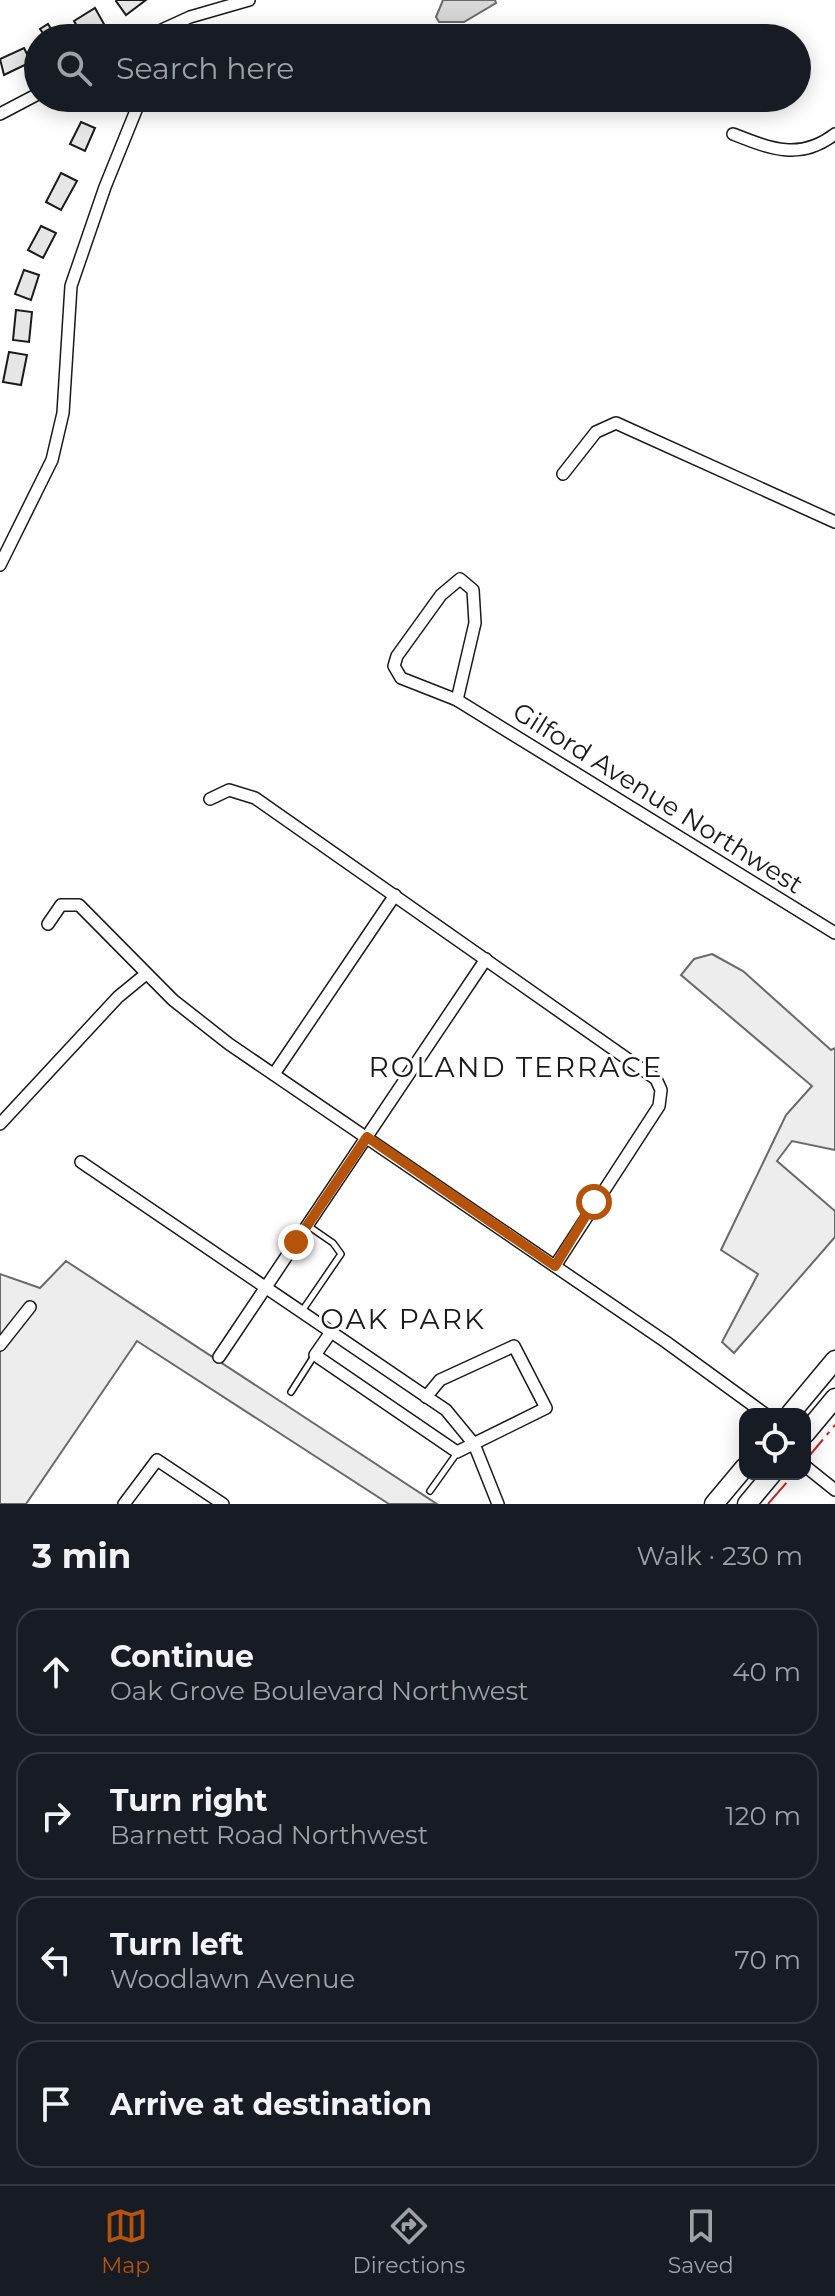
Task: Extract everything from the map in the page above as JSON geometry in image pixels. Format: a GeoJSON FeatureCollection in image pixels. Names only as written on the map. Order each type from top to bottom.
{"type":"FeatureCollection","features":[{"type":"Feature","properties":{"kind":"main road"},"geometry":{"type":"LineString","coordinates":[[795,1408],[835,1360]]}},
{"type":"Feature","properties":{"kind":"main road"},"geometry":{"type":"LineString","coordinates":[[811,1427],[835,1398]]}},
{"type":"Feature","properties":{"kind":"main road"},"geometry":{"type":"LineString","coordinates":[[714,1504],[739,1474]]}},
{"type":"Feature","properties":{"kind":"main road"},"geometry":{"type":"LineString","coordinates":[[747,1504],[767,1480]]}},
{"type":"Feature","properties":{"kind":"street"},"geometry":{"type":"LineString","coordinates":[[185,24],[249,0]]}},
{"type":"Feature","properties":{"kind":"street"},"geometry":{"type":"LineString","coordinates":[[0,114],[24,101]]}},
{"type":"Feature","properties":{"kind":"street"},"geometry":{"type":"LineString","coordinates":[[0,565],[52,460],[63,413],[71,286],[105,187],[135,112]]}},
{"type":"Feature","properties":{"kind":"street"},"geometry":{"type":"LineString","coordinates":[[733,134],[785,152],[811,149],[835,134]]}},
{"type":"Feature","properties":{"kind":"street"},"geometry":{"type":"LineString","coordinates":[[563,474],[596,432],[616,423],[835,522]]}},
{"type":"Feature","properties":{"kind":"street","name":"Gilford Avenue Northwest"},"geometry":{"type":"LineString","coordinates":[[457,700],[476,607],[470,585],[460,579],[441,595],[397,656],[394,666],[401,678],[457,700],[835,933]]}},
{"type":"Feature","properties":{"kind":"street"},"geometry":{"type":"LineString","coordinates":[[210,799],[229,790],[255,798],[656,1079],[661,1090],[659,1106],[555,1266]]}},
{"type":"Feature","properties":{"kind":"street"},"geometry":{"type":"LineString","coordinates":[[274,1074],[395,895]]}},
{"type":"Feature","properties":{"kind":"street"},"geometry":{"type":"LineString","coordinates":[[48,924],[61,905],[79,905],[146,974],[199,1022],[756,1408]]}},
{"type":"Feature","properties":{"kind":"street"},"geometry":{"type":"LineString","coordinates":[[219,1357],[486,959]]}},
{"type":"Feature","properties":{"kind":"street"},"geometry":{"type":"LineString","coordinates":[[0,1124],[118,997],[146,974]]}},
{"type":"Feature","properties":{"kind":"street"},"geometry":{"type":"LineString","coordinates":[[81,1162],[454,1416],[474,1444],[498,1504]]}},
{"type":"Feature","properties":{"kind":"street"},"geometry":{"type":"LineString","coordinates":[[0,1345],[30,1307]]}},
{"type":"Feature","properties":{"kind":"street"},"geometry":{"type":"LineString","coordinates":[[331,1332],[315,1355],[457,1452],[546,1408],[518,1348],[510,1347],[440,1380],[426,1397]]}},
{"type":"Feature","properties":{"kind":"street"},"geometry":{"type":"LineString","coordinates":[[124,1504],[153,1462],[161,1462],[223,1504]]}},
{"type":"Feature","properties":{"kind":"street"},"geometry":{"type":"LineString","coordinates":[[811,1471],[835,1490]]}},
{"type":"Feature","properties":{"kind":"lane"},"geometry":{"type":"LineString","coordinates":[[301,1312],[341,1254],[333,1243],[307,1225]]}},
{"type":"Feature","properties":{"kind":"lane"},"geometry":{"type":"LineString","coordinates":[[291,1392],[315,1355]]}},
{"type":"Feature","properties":{"kind":"lane"},"geometry":{"type":"LineString","coordinates":[[430,1491],[457,1452]]}},
{"type":"Feature","properties":{"kind":"shaded area"},"geometry":{"type":"Polygon","coordinates":[[[443,0],[495,0],[496,3],[464,22],[439,22],[436,17],[443,0]]]}},
{"type":"Feature","properties":{"kind":"shaded area"},"geometry":{"type":"Polygon","coordinates":[[[712,954],[743,971],[831,1050],[835,1048],[835,1150],[792,1141],[777,1161],[835,1211],[835,1237],[734,1353],[722,1342],[758,1274],[721,1250],[786,1115],[812,1086],[681,975],[694,959],[712,954]]]}},
{"type":"Feature","properties":{"kind":"shaded area"},"geometry":{"type":"Polygon","coordinates":[[[66,1261],[437,1504],[389,1504],[137,1341],[26,1504],[0,1504],[0,1274],[40,1288],[66,1261]]]}},
{"type":"Feature","properties":{"kind":"building"},"geometry":{"type":"Polygon","coordinates":[[[117,0],[146,0],[126,15],[116,1],[117,0]]]}},
{"type":"Feature","properties":{"kind":"building"},"geometry":{"type":"Polygon","coordinates":[[[95,8],[104,24],[76,24],[74,21],[95,8]]]}},
{"type":"Feature","properties":{"kind":"building"},"geometry":{"type":"Polygon","coordinates":[[[24,48],[24,65],[4,75],[0,59],[24,48]]]}},
{"type":"Feature","properties":{"kind":"building"},"geometry":{"type":"Polygon","coordinates":[[[81,122],[95,128],[85,151],[70,144],[81,122]]]}},
{"type":"Feature","properties":{"kind":"building"},"geometry":{"type":"Polygon","coordinates":[[[61,173],[77,181],[61,210],[46,202],[61,173]]]}},
{"type":"Feature","properties":{"kind":"building"},"geometry":{"type":"Polygon","coordinates":[[[41,226],[56,233],[43,258],[28,250],[41,226]]]}},
{"type":"Feature","properties":{"kind":"building"},"geometry":{"type":"Polygon","coordinates":[[[24,270],[39,275],[31,300],[15,294],[24,270]]]}},
{"type":"Feature","properties":{"kind":"building"},"geometry":{"type":"Polygon","coordinates":[[[16,310],[32,312],[29,342],[13,340],[16,310]]]}},
{"type":"Feature","properties":{"kind":"building"},"geometry":{"type":"Polygon","coordinates":[[[9,352],[27,355],[21,385],[3,382],[9,352]]]}},
{"type":"Feature","properties":{"kind":"power"},"geometry":{"type":"LineString","coordinates":[[811,1454],[835,1425]]}},
{"type":"Feature","properties":{"kind":"power"},"geometry":{"type":"LineString","coordinates":[[768,1504],[789,1480]]}},
{"type":"Feature","properties":{"kind":"district","name":"ROLAND TERRACE"},"geometry":{"type":"Point","coordinates":[516,1067]}},
{"type":"Feature","properties":{"kind":"district","name":"OAK PARK"},"geometry":{"type":"Point","coordinates":[403,1319]}},
{"type":"Feature","properties":{"kind":"route"},"geometry":{"type":"LineString","coordinates":[[296,1242],[367,1137],[555,1266],[594,1202]]}}]}
